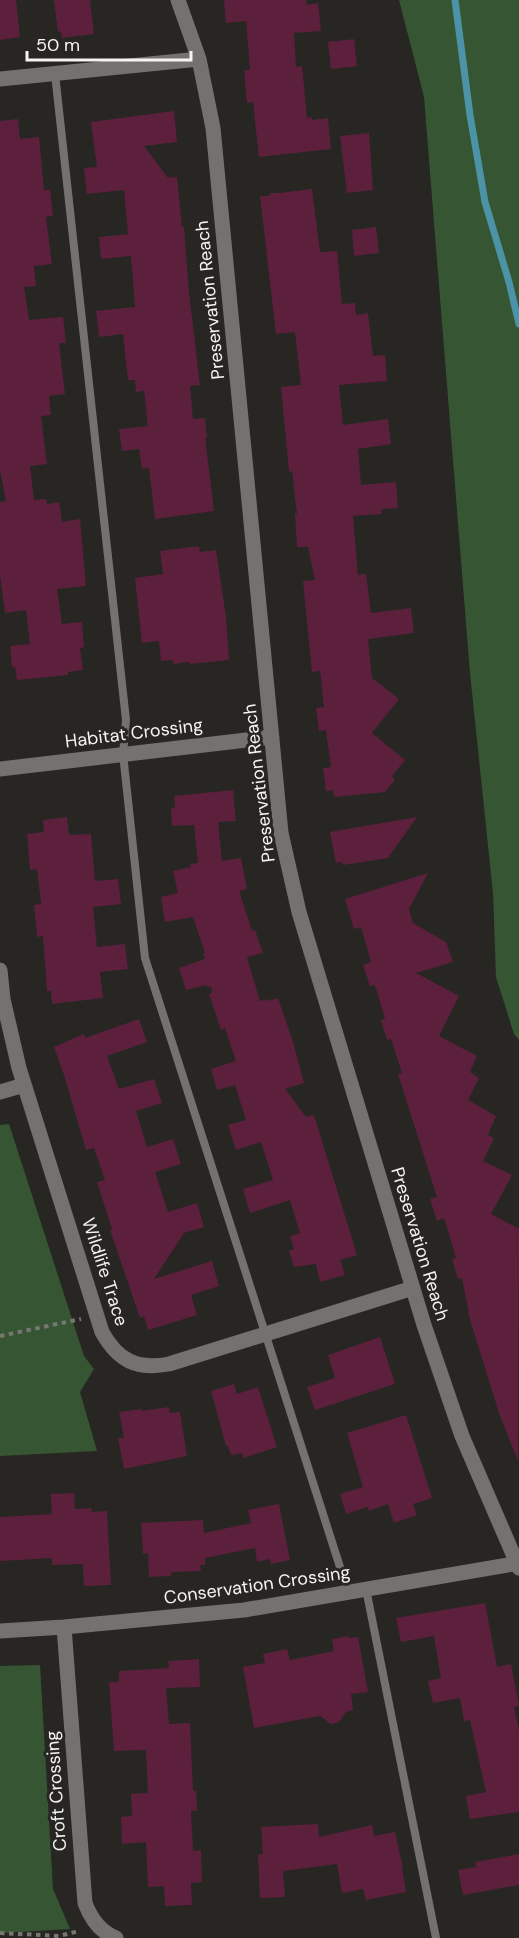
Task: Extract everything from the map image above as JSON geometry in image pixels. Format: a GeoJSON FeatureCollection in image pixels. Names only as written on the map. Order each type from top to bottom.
{"type":"FeatureCollection","features":[{"type":"Feature","properties":{"kind":"street","name":"Preservation Reach"},"geometry":{"type":"LineString","coordinates":[[178,0],[199,59],[213,128],[281,833],[298,912],[413,1288],[462,1436],[518,1565]]}},
{"type":"Feature","properties":{"kind":"street"},"geometry":{"type":"LineString","coordinates":[[0,79],[199,59]]}},
{"type":"Feature","properties":{"kind":"street","name":"Habitat Crossing"},"geometry":{"type":"LineString","coordinates":[[0,769],[272,737]]}},
{"type":"Feature","properties":{"kind":"street","name":"Wildlife Trace"},"geometry":{"type":"LineString","coordinates":[[0,970],[3,999],[24,1085],[96,1315],[108,1342],[117,1353],[139,1365],[154,1367],[169,1364],[413,1288]]}},
{"type":"Feature","properties":{"kind":"street"},"geometry":{"type":"LineString","coordinates":[[0,1092],[24,1085]]}},
{"type":"Feature","properties":{"kind":"street","name":"Conservation Crossing"},"geometry":{"type":"LineString","coordinates":[[0,1631],[244,1610],[518,1565]]}},
{"type":"Feature","properties":{"kind":"street","name":"Croft Crossing"},"geometry":{"type":"LineString","coordinates":[[64,1627],[83,1888],[85,1903],[96,1924]]}},
{"type":"Feature","properties":{"kind":"street"},"geometry":{"type":"LineString","coordinates":[[96,1924],[104,1932],[116,1938]]}},
{"type":"Feature","properties":{"kind":"lane"},"geometry":{"type":"LineString","coordinates":[[55,74],[126,720],[123,754],[145,958],[348,1592]]}},
{"type":"Feature","properties":{"kind":"lane"},"geometry":{"type":"LineString","coordinates":[[366,1589],[436,1938]]}},
{"type":"Feature","properties":{"kind":"path"},"geometry":{"type":"LineString","coordinates":[[0,1336],[96,1315]]}},
{"type":"Feature","properties":{"kind":"path"},"geometry":{"type":"LineString","coordinates":[[0,1933],[68,1935],[96,1924]]}},
{"type":"Feature","properties":{"kind":"green space"},"geometry":{"type":"Polygon","coordinates":[[[399,0],[519,0],[519,1040],[514,1034],[496,977],[493,893],[470,673],[424,97],[399,0]]]}},
{"type":"Feature","properties":{"kind":"green space"},"geometry":{"type":"Polygon","coordinates":[[[9,1124],[84,1356],[94,1369],[80,1392],[97,1451],[0,1456],[0,1125],[9,1124]]]}},
{"type":"Feature","properties":{"kind":"green space"},"geometry":{"type":"Polygon","coordinates":[[[40,1665],[53,1889],[70,1929],[0,1933],[0,1666],[40,1665]]]}},
{"type":"Feature","properties":{"kind":"building"},"geometry":{"type":"Polygon","coordinates":[[[0,0],[16,0],[20,37],[0,40],[0,0]]]}},
{"type":"Feature","properties":{"kind":"building"},"geometry":{"type":"Polygon","coordinates":[[[54,0],[90,0],[94,34],[62,38],[61,31],[58,32],[54,0]]]}},
{"type":"Feature","properties":{"kind":"building"},"geometry":{"type":"Polygon","coordinates":[[[224,0],[306,0],[307,5],[318,3],[321,31],[294,33],[296,67],[302,66],[307,118],[312,117],[312,120],[328,118],[331,149],[259,157],[253,102],[247,103],[244,70],[250,70],[246,21],[226,23],[224,0]]]}},
{"type":"Feature","properties":{"kind":"building"},"geometry":{"type":"Polygon","coordinates":[[[354,39],[357,66],[331,69],[328,42],[354,39]]]}},
{"type":"Feature","properties":{"kind":"building"},"geometry":{"type":"Polygon","coordinates":[[[174,111],[177,142],[144,146],[168,178],[177,177],[200,385],[190,386],[193,419],[205,418],[207,438],[205,438],[214,511],[155,519],[149,468],[142,469],[139,449],[122,451],[119,429],[148,426],[144,391],[136,392],[135,380],[128,380],[123,334],[99,337],[96,311],[135,307],[131,256],[101,259],[99,237],[128,234],[124,190],[87,194],[84,168],[97,167],[91,122],[174,111]]]}},
{"type":"Feature","properties":{"kind":"building"},"geometry":{"type":"Polygon","coordinates":[[[18,119],[20,139],[39,137],[44,190],[50,190],[53,216],[46,217],[52,264],[34,266],[36,286],[24,287],[29,320],[63,317],[66,343],[59,343],[65,394],[49,396],[51,415],[41,416],[47,464],[30,466],[34,500],[46,499],[47,504],[59,502],[62,522],[80,519],[86,586],[57,589],[62,624],[82,622],[84,647],[80,648],[83,670],[68,672],[68,675],[17,680],[15,667],[12,667],[10,646],[30,644],[26,610],[5,613],[0,576],[0,502],[6,501],[0,470],[0,121],[18,119]]]}},
{"type":"Feature","properties":{"kind":"building"},"geometry":{"type":"Polygon","coordinates":[[[369,133],[373,190],[347,193],[340,136],[369,133]]]}},
{"type":"Feature","properties":{"kind":"building"},"geometry":{"type":"Polygon","coordinates":[[[312,189],[320,252],[337,251],[342,304],[355,303],[356,315],[368,313],[373,356],[385,355],[387,381],[339,385],[343,425],[388,419],[391,444],[358,449],[361,485],[396,482],[398,508],[381,509],[382,514],[353,516],[358,575],[366,574],[371,613],[411,608],[414,633],[368,639],[372,678],[399,699],[372,733],[405,760],[392,776],[395,780],[385,792],[334,797],[333,790],[326,791],[323,768],[331,767],[326,730],[319,731],[316,708],[324,707],[320,671],[312,672],[303,581],[315,580],[308,547],[297,547],[295,514],[297,514],[292,471],[289,472],[281,387],[301,385],[295,332],[276,334],[260,196],[312,189]]]}},
{"type":"Feature","properties":{"kind":"building"},"geometry":{"type":"Polygon","coordinates":[[[376,227],[379,253],[354,256],[352,230],[376,227]]]}},
{"type":"Feature","properties":{"kind":"building"},"geometry":{"type":"Polygon","coordinates":[[[199,546],[200,552],[216,550],[226,617],[229,660],[190,664],[190,662],[173,664],[173,660],[161,661],[159,641],[142,643],[135,578],[163,574],[160,551],[199,546]]]}},
{"type":"Feature","properties":{"kind":"building"},"geometry":{"type":"Polygon","coordinates":[[[233,790],[236,821],[218,822],[222,861],[241,858],[247,889],[240,891],[240,894],[252,931],[255,930],[263,953],[247,957],[260,1001],[278,998],[304,1083],[285,1089],[306,1117],[314,1115],[357,1255],[340,1260],[345,1275],[320,1282],[316,1264],[294,1267],[289,1251],[294,1249],[290,1236],[300,1233],[290,1200],[250,1213],[243,1189],[273,1180],[261,1142],[236,1150],[228,1125],[246,1120],[235,1085],[217,1090],[211,1069],[236,1061],[225,1028],[221,1030],[209,994],[212,993],[211,987],[207,985],[186,990],[179,968],[205,959],[193,917],[165,922],[161,897],[178,893],[173,871],[198,863],[194,825],[172,826],[171,808],[175,808],[174,796],[233,790]]]}},
{"type":"Feature","properties":{"kind":"building"},"geometry":{"type":"Polygon","coordinates":[[[67,817],[69,835],[91,834],[95,881],[118,879],[121,904],[93,907],[97,947],[125,944],[128,969],[100,972],[103,998],[52,1004],[51,991],[47,991],[43,936],[37,937],[34,905],[41,904],[37,869],[30,870],[27,834],[44,832],[43,820],[67,817]]]}},
{"type":"Feature","properties":{"kind":"building"},"geometry":{"type":"Polygon","coordinates":[[[417,817],[388,858],[343,865],[342,862],[336,863],[330,832],[417,817]]]}},
{"type":"Feature","properties":{"kind":"building"},"geometry":{"type":"Polygon","coordinates":[[[428,873],[409,909],[413,923],[446,942],[453,962],[416,973],[459,996],[439,1036],[477,1056],[470,1072],[479,1078],[468,1100],[496,1116],[488,1135],[494,1138],[483,1161],[512,1175],[491,1214],[519,1229],[518,1461],[499,1413],[468,1313],[462,1278],[458,1279],[452,1259],[456,1258],[444,1218],[437,1221],[430,1199],[437,1197],[398,1074],[402,1073],[391,1039],[387,1040],[381,1020],[385,1019],[375,985],[370,986],[363,965],[371,962],[361,927],[354,929],[345,899],[428,873]]]}},
{"type":"Feature","properties":{"kind":"building"},"geometry":{"type":"Polygon","coordinates":[[[139,1019],[147,1042],[107,1056],[119,1089],[154,1079],[162,1103],[136,1111],[147,1147],[173,1139],[181,1164],[155,1172],[168,1212],[197,1203],[204,1227],[184,1233],[154,1279],[212,1261],[219,1286],[191,1295],[197,1315],[148,1330],[144,1316],[140,1318],[110,1230],[112,1229],[97,1182],[105,1180],[94,1148],[86,1150],[54,1047],[84,1034],[85,1038],[139,1019]]]}},
{"type":"Feature","properties":{"kind":"building"},"geometry":{"type":"Polygon","coordinates":[[[380,1337],[395,1384],[315,1410],[307,1387],[335,1378],[328,1355],[380,1337]]]}},
{"type":"Feature","properties":{"kind":"building"},"geometry":{"type":"Polygon","coordinates":[[[234,1384],[237,1394],[258,1387],[277,1447],[243,1458],[242,1453],[231,1455],[226,1446],[211,1391],[234,1384]]]}},
{"type":"Feature","properties":{"kind":"building"},"geometry":{"type":"Polygon","coordinates":[[[169,1407],[170,1413],[180,1412],[187,1456],[124,1469],[118,1438],[124,1438],[119,1412],[169,1407]]]}},
{"type":"Feature","properties":{"kind":"building"},"geometry":{"type":"Polygon","coordinates":[[[406,1415],[432,1498],[413,1504],[417,1515],[394,1523],[388,1504],[369,1511],[368,1507],[346,1514],[340,1494],[363,1487],[347,1433],[406,1415]]]}},
{"type":"Feature","properties":{"kind":"building"},"geometry":{"type":"Polygon","coordinates":[[[74,1493],[75,1509],[91,1508],[92,1512],[107,1511],[111,1585],[84,1586],[83,1564],[52,1565],[52,1558],[0,1561],[0,1517],[52,1514],[51,1494],[74,1493]]]}},
{"type":"Feature","properties":{"kind":"building"},"geometry":{"type":"Polygon","coordinates":[[[279,1504],[290,1560],[271,1564],[270,1559],[257,1562],[255,1548],[205,1558],[205,1565],[200,1565],[201,1571],[171,1572],[171,1576],[149,1577],[148,1553],[143,1554],[141,1523],[203,1520],[204,1533],[251,1523],[248,1510],[279,1504]]]}},
{"type":"Feature","properties":{"kind":"building"},"geometry":{"type":"Polygon","coordinates":[[[485,1603],[497,1667],[511,1664],[519,1706],[514,1707],[519,1730],[519,1812],[470,1819],[466,1796],[486,1792],[470,1720],[464,1721],[460,1698],[433,1703],[428,1681],[441,1678],[434,1636],[401,1642],[396,1618],[485,1603]]]}},
{"type":"Feature","properties":{"kind":"building"},"geometry":{"type":"Polygon","coordinates":[[[349,1636],[349,1638],[358,1637],[368,1692],[351,1694],[353,1710],[346,1712],[339,1722],[331,1724],[320,1716],[254,1728],[243,1667],[265,1663],[263,1654],[287,1649],[290,1660],[334,1651],[332,1639],[349,1636]]]}},
{"type":"Feature","properties":{"kind":"building"},"geometry":{"type":"Polygon","coordinates":[[[199,1659],[200,1687],[166,1688],[169,1724],[190,1723],[193,1791],[196,1791],[197,1811],[191,1811],[193,1851],[201,1850],[202,1882],[191,1883],[192,1905],[165,1906],[164,1886],[148,1887],[146,1842],[122,1844],[121,1817],[132,1816],[131,1794],[148,1793],[146,1750],[114,1751],[109,1682],[119,1682],[119,1671],[169,1668],[168,1661],[199,1659]]]}},
{"type":"Feature","properties":{"kind":"building"},"geometry":{"type":"Polygon","coordinates":[[[318,1824],[319,1837],[372,1825],[374,1836],[395,1832],[406,1892],[366,1900],[363,1889],[342,1893],[337,1864],[283,1871],[285,1897],[260,1898],[258,1855],[263,1854],[261,1827],[318,1824]]]}},
{"type":"Feature","properties":{"kind":"building"},"geometry":{"type":"Polygon","coordinates":[[[519,1854],[519,1885],[463,1895],[458,1870],[476,1867],[475,1862],[519,1854]]]}},
{"type":"Feature","properties":{"kind":"waterway"},"geometry":{"type":"LineString","coordinates":[[455,0],[470,115],[485,202],[519,324]]}}]}
